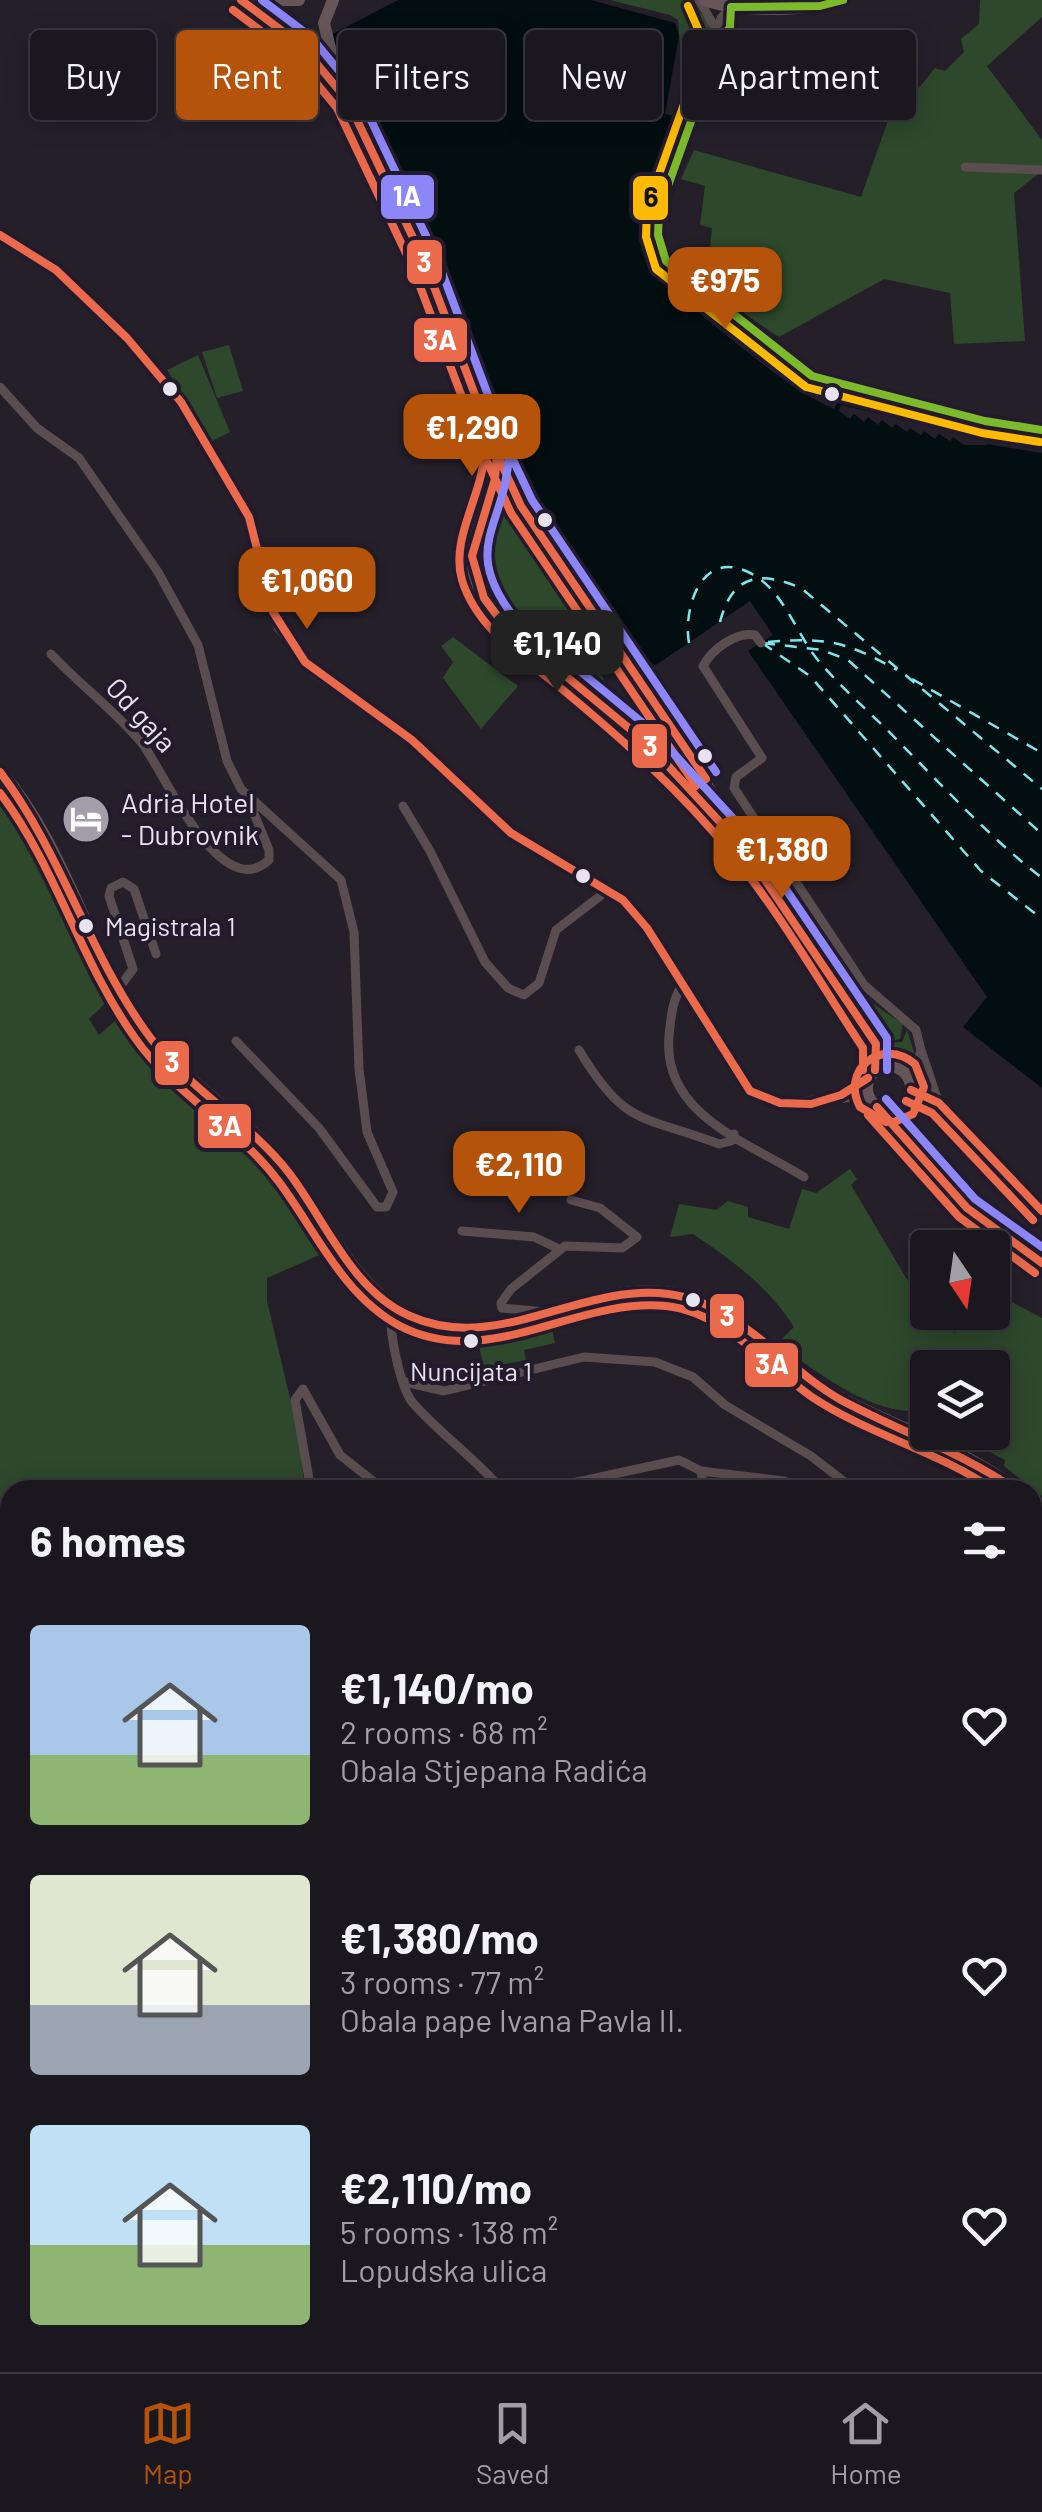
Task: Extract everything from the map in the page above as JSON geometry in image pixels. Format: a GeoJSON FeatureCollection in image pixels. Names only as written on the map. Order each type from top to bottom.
{"type":"FeatureCollection","features":[{"type":"Feature","properties":{"kind":"main road"},"geometry":{"type":"LineString","coordinates":[[241,0],[302,46],[338,89]]}},
{"type":"Feature","properties":{"kind":"main road"},"geometry":{"type":"LineString","coordinates":[[257,0],[300,0]]}},
{"type":"Feature","properties":{"kind":"main road"},"geometry":{"type":"LineString","coordinates":[[323,0],[317,32],[333,61]]}},
{"type":"Feature","properties":{"kind":"main road"},"geometry":{"type":"LineString","coordinates":[[333,0],[324,23],[338,74]]}},
{"type":"Feature","properties":{"kind":"main road"},"geometry":{"type":"LineString","coordinates":[[702,0],[820,6],[844,0]]}},
{"type":"Feature","properties":{"kind":"main road"},"geometry":{"type":"LineString","coordinates":[[357,120],[425,263],[497,453],[522,506],[683,744],[742,846],[876,1044],[911,1086],[901,1118],[909,1144]]}},
{"type":"Feature","properties":{"kind":"main road"},"geometry":{"type":"LineString","coordinates":[[497,453],[495,479],[470,559],[478,586],[494,614],[621,719],[742,846]]}},
{"type":"Feature","properties":{"kind":"main road"},"geometry":{"type":"LineString","coordinates":[[483,510],[504,496],[522,506]]}},
{"type":"Feature","properties":{"kind":"main road"},"geometry":{"type":"LineString","coordinates":[[662,759],[683,744]]}},
{"type":"Feature","properties":{"kind":"main road"},"geometry":{"type":"LineString","coordinates":[[0,772],[47,837],[119,988],[148,1034],[172,1063],[284,1166],[355,1268],[392,1306],[418,1321],[450,1328],[484,1327],[626,1293],[688,1298],[739,1325],[829,1393],[962,1453],[1001,1480]]}},
{"type":"Feature","properties":{"kind":"main road"},"geometry":{"type":"LineString","coordinates":[[876,1044],[866,1091],[875,1105],[980,1220],[1042,1263]]}},
{"type":"Feature","properties":{"kind":"main road"},"geometry":{"type":"LineString","coordinates":[[871,1074],[897,1067]]}},
{"type":"Feature","properties":{"kind":"main road"},"geometry":{"type":"LineString","coordinates":[[875,1105],[890,1110],[903,1106]]}},
{"type":"Feature","properties":{"kind":"street"},"geometry":{"type":"LineString","coordinates":[[702,0],[713,30]]}},
{"type":"Feature","properties":{"kind":"street"},"geometry":{"type":"LineString","coordinates":[[720,30],[721,18],[731,4]]}},
{"type":"Feature","properties":{"kind":"street"},"geometry":{"type":"LineString","coordinates":[[690,120],[664,190],[657,226],[666,261],[812,376],[969,417],[1042,430]]}},
{"type":"Feature","properties":{"kind":"street"},"geometry":{"type":"LineString","coordinates":[[965,166],[1042,170]]}},
{"type":"Feature","properties":{"kind":"street"},"geometry":{"type":"LineString","coordinates":[[0,235],[56,270],[127,338],[181,402],[249,518],[273,612],[287,640],[305,662],[412,740],[511,834],[608,890],[635,912],[750,1091],[770,1101],[797,1106],[858,1096],[875,1105]]}},
{"type":"Feature","properties":{"kind":"street"},"geometry":{"type":"LineString","coordinates":[[0,387],[37,428],[78,458],[158,572],[198,645],[227,761],[246,794],[334,870],[346,894],[354,932],[359,1070],[367,1132],[393,1192],[382,1209],[319,1128],[236,1041]]}},
{"type":"Feature","properties":{"kind":"street"},"geometry":{"type":"LineString","coordinates":[[761,643],[756,635],[743,634],[711,654],[703,666],[762,758],[736,777],[734,788],[864,984],[912,1024],[919,1055],[939,1103]]}},
{"type":"Feature","properties":{"kind":"street","name":"Od gaja"},"geometry":{"type":"LineString","coordinates":[[51,654],[144,746],[166,778],[181,814],[209,848],[238,867],[257,868],[269,860],[269,850],[246,794]]}},
{"type":"Feature","properties":{"kind":"street"},"geometry":{"type":"LineString","coordinates":[[402,806],[430,851],[485,962],[514,993],[524,995],[538,983],[556,930],[608,890]]}},
{"type":"Feature","properties":{"kind":"street"},"geometry":{"type":"LineString","coordinates":[[119,988],[133,969],[109,896],[111,888],[124,882],[134,889],[156,954]]}},
{"type":"Feature","properties":{"kind":"street"},"geometry":{"type":"LineString","coordinates":[[683,984],[672,1013],[668,1057],[671,1073],[686,1102],[804,1177]]}},
{"type":"Feature","properties":{"kind":"street"},"geometry":{"type":"LineString","coordinates":[[579,1050],[601,1087],[632,1114],[719,1144],[731,1141],[734,1134]]}},
{"type":"Feature","properties":{"kind":"street"},"geometry":{"type":"LineString","coordinates":[[897,1067],[919,1055]]}},
{"type":"Feature","properties":{"kind":"street"},"geometry":{"type":"LineString","coordinates":[[919,1055],[911,1086],[939,1103],[1042,1211]]}},
{"type":"Feature","properties":{"kind":"street"},"geometry":{"type":"LineString","coordinates":[[840,1097],[871,1074]]}},
{"type":"Feature","properties":{"kind":"street"},"geometry":{"type":"LineString","coordinates":[[546,1313],[500,1306],[511,1289],[559,1250],[574,1246],[622,1248],[637,1237],[600,1208],[571,1200]]}},
{"type":"Feature","properties":{"kind":"street"},"geometry":{"type":"LineString","coordinates":[[462,1230],[534,1237],[559,1250]]}},
{"type":"Feature","properties":{"kind":"street"},"geometry":{"type":"LineString","coordinates":[[392,1306],[390,1321],[411,1401],[494,1480]]}},
{"type":"Feature","properties":{"kind":"street"},"geometry":{"type":"LineString","coordinates":[[405,1382],[444,1390],[584,1357],[655,1362],[693,1377],[725,1405],[811,1456],[842,1480]]}},
{"type":"Feature","properties":{"kind":"street"},"geometry":{"type":"LineString","coordinates":[[309,1480],[295,1400],[303,1389],[340,1455],[372,1480]]}},
{"type":"Feature","properties":{"kind":"street"},"geometry":{"type":"LineString","coordinates":[[581,1480],[680,1460],[702,1470],[770,1480]]}},
{"type":"Feature","properties":{"kind":"street"},"geometry":{"type":"LineString","coordinates":[[702,1470],[703,1480]]}},
{"type":"Feature","properties":{"kind":"green space"},"geometry":{"type":"Polygon","coordinates":[[[610,0],[689,0],[709,23],[709,30],[682,30],[680,45],[678,20],[610,0]]]}},
{"type":"Feature","properties":{"kind":"green space"},"geometry":{"type":"Polygon","coordinates":[[[980,0],[1042,0],[1042,17],[987,66],[1042,140],[1042,171],[1014,193],[1025,341],[954,344],[950,293],[884,279],[779,337],[706,288],[712,228],[700,225],[705,186],[681,179],[694,150],[861,197],[888,120],[916,120],[916,91],[935,68],[945,71],[964,52],[961,39],[979,24],[980,0]]]}},
{"type":"Feature","properties":{"kind":"green space"},"geometry":{"type":"Polygon","coordinates":[[[229,345],[243,391],[217,398],[202,352],[229,345]]]}},
{"type":"Feature","properties":{"kind":"green space"},"geometry":{"type":"Polygon","coordinates":[[[198,355],[230,432],[212,441],[167,370],[198,355]]]}},
{"type":"Feature","properties":{"kind":"green space"},"geometry":{"type":"Polygon","coordinates":[[[500,507],[512,510],[612,660],[600,672],[612,696],[529,633],[494,592],[484,571],[481,550],[500,507]]]}},
{"type":"Feature","properties":{"kind":"green space"},"geometry":{"type":"Polygon","coordinates":[[[453,637],[518,686],[481,729],[443,678],[453,662],[441,646],[453,637]]]}},
{"type":"Feature","properties":{"kind":"green space"},"geometry":{"type":"Polygon","coordinates":[[[0,784],[43,846],[112,997],[89,1019],[99,1035],[124,1013],[196,1098],[269,1158],[333,1249],[267,1278],[267,1301],[298,1432],[304,1480],[0,1480],[0,784]]]}},
{"type":"Feature","properties":{"kind":"green space"},"geometry":{"type":"Polygon","coordinates":[[[854,991],[903,1024],[900,1039],[889,1042],[902,1042],[907,1030],[914,1052],[907,1062],[896,1063],[880,1034],[885,1036],[854,991]]]}},
{"type":"Feature","properties":{"kind":"green space"},"geometry":{"type":"Polygon","coordinates":[[[850,1169],[857,1179],[851,1185],[910,1285],[910,1330],[1010,1330],[1010,1301],[1042,1318],[1042,1480],[1022,1480],[1004,1466],[1005,1460],[986,1450],[1010,1450],[1010,1350],[910,1350],[910,1411],[876,1404],[840,1387],[778,1343],[794,1327],[761,1286],[735,1264],[693,1234],[670,1237],[679,1204],[716,1210],[728,1201],[748,1207],[748,1217],[789,1229],[802,1189],[816,1193],[850,1169]]]}},
{"type":"Feature","properties":{"kind":"green space"},"geometry":{"type":"Polygon","coordinates":[[[552,1329],[555,1343],[524,1350],[526,1360],[484,1368],[479,1346],[552,1329]]]}},
{"type":"Feature","properties":{"kind":"shaded area"},"geometry":{"type":"Polygon","coordinates":[[[398,0],[591,0],[675,23],[679,36],[665,114],[674,116],[671,129],[677,134],[651,201],[647,226],[649,248],[673,288],[765,366],[834,409],[837,402],[983,435],[1042,442],[1042,447],[989,439],[987,444],[1042,453],[1042,1088],[963,1027],[987,997],[748,651],[773,635],[750,601],[650,669],[515,466],[431,248],[371,120],[505,120],[505,30],[341,30],[398,0]]]}},
{"type":"Feature","properties":{"kind":"shaded area"},"geometry":{"type":"Polygon","coordinates":[[[338,31],[338,50],[331,35],[338,31]]]}},
{"type":"Feature","properties":{"kind":"pier"},"geometry":{"type":"Polygon","coordinates":[[[841,405],[988,439],[987,445],[964,445],[939,434],[935,439],[924,431],[921,435],[910,428],[907,432],[896,424],[892,428],[882,420],[878,425],[868,417],[864,422],[854,414],[850,419],[839,411],[841,405]]]}},
{"type":"Feature","properties":{"kind":"ferry route"},"geometry":{"type":"LineString","coordinates":[[689,643],[692,600],[706,576],[730,567],[758,578],[778,598],[809,648],[836,680],[986,829],[1042,878]]}},
{"type":"Feature","properties":{"kind":"ferry route"},"geometry":{"type":"LineString","coordinates":[[720,622],[732,594],[749,581],[772,579],[801,588],[1042,789]]}},
{"type":"Feature","properties":{"kind":"ferry route"},"geometry":{"type":"LineString","coordinates":[[768,642],[835,643],[897,670]]}},
{"type":"Feature","properties":{"kind":"ferry route"},"geometry":{"type":"LineString","coordinates":[[762,643],[810,676],[981,871],[1042,919]]}},
{"type":"Feature","properties":{"kind":"ferry route"},"geometry":{"type":"LineString","coordinates":[[763,643],[822,650],[848,660],[1042,834]]}},
{"type":"Feature","properties":{"kind":"ferry route"},"geometry":{"type":"LineString","coordinates":[[912,679],[1042,753]]}},
{"type":"Feature","properties":{"kind":"transit line","name":"3"},"geometry":{"type":"LineString","coordinates":[[241,0],[302,46],[348,101],[425,263],[497,453],[495,479],[472,556],[484,598],[504,625],[647,743],[742,846],[876,1044],[875,1070]]}},
{"type":"Feature","properties":{"kind":"transit line","name":"1A"},"geometry":{"type":"LineString","coordinates":[[262,0],[311,37],[359,95],[437,259],[509,451],[487,552],[497,591],[513,616],[655,733],[751,838],[887,1038],[887,1070]]}},
{"type":"Feature","properties":{"kind":"transit line"},"geometry":{"type":"LineString","coordinates":[[843,0],[820,6],[731,7],[730,27],[718,46],[659,211],[658,235],[666,261],[812,376],[985,421],[1042,430]]}},
{"type":"Feature","properties":{"kind":"transit line","name":"6"},"geometry":{"type":"LineString","coordinates":[[688,6],[705,45],[647,208],[646,237],[656,269],[806,387],[982,433],[1040,442]]}},
{"type":"Feature","properties":{"kind":"transit line","name":"3A"},"geometry":{"type":"LineString","coordinates":[[233,10],[293,55],[337,108],[413,268],[484,455],[460,549],[459,565],[469,597],[489,626],[648,765],[731,853],[783,924],[863,1048],[863,1070]]}},
{"type":"Feature","properties":{"kind":"transit line","name":"3"},"geometry":{"type":"LineString","coordinates":[[0,235],[56,270],[127,338],[181,402],[249,517],[273,612],[305,662],[412,740],[511,833],[623,900],[647,928],[750,1091],[780,1103],[811,1104],[841,1095],[868,1078]]}},
{"type":"Feature","properties":{"kind":"transit line","name":"1A"},"geometry":{"type":"LineString","coordinates":[[507,447],[532,500],[716,772]]}},
{"type":"Feature","properties":{"kind":"transit line","name":"3"},"geometry":{"type":"LineString","coordinates":[[496,452],[521,506],[706,779]]}},
{"type":"Feature","properties":{"kind":"transit line","name":"3A"},"geometry":{"type":"LineString","coordinates":[[485,457],[511,513],[696,786]]}},
{"type":"Feature","properties":{"kind":"transit line","name":"3"},"geometry":{"type":"LineString","coordinates":[[0,772],[40,834],[106,966],[144,1029],[177,1068],[254,1136],[289,1173],[341,1253],[390,1305],[442,1326],[474,1327],[635,1293],[693,1300],[738,1323],[841,1400],[1001,1480]]}},
{"type":"Feature","properties":{"kind":"transit line","name":"3A"},"geometry":{"type":"LineString","coordinates":[[0,793],[37,852],[99,978],[135,1038],[168,1076],[263,1162],[346,1280],[380,1313],[400,1326],[433,1338],[466,1341],[499,1338],[632,1306],[687,1310],[726,1329],[834,1410],[978,1480]]}},
{"type":"Feature","properties":{"kind":"transit line","name":"3A"},"geometry":{"type":"LineString","coordinates":[[886,1122],[860,1107],[855,1093],[860,1070],[868,1061],[890,1054],[915,1064],[924,1087],[913,1114],[894,1122]]}},
{"type":"Feature","properties":{"kind":"transit line","name":"3"},"geometry":{"type":"LineString","coordinates":[[911,1090],[939,1103],[1042,1211]]}},
{"type":"Feature","properties":{"kind":"transit line","name":"1A"},"geometry":{"type":"LineString","coordinates":[[886,1099],[975,1199],[1042,1247]]}},
{"type":"Feature","properties":{"kind":"transit line","name":"3A"},"geometry":{"type":"LineString","coordinates":[[906,1101],[932,1113],[1033,1220]]}},
{"type":"Feature","properties":{"kind":"transit line","name":"3"},"geometry":{"type":"LineString","coordinates":[[877,1107],[967,1208],[1042,1263]]}},
{"type":"Feature","properties":{"kind":"transit line","name":"3A"},"geometry":{"type":"LineString","coordinates":[[868,1115],[959,1217],[1035,1273]]}},
{"type":"Feature","properties":{"kind":"place","name":"Adria Hotel - Dubrovnik"},"geometry":{"type":"Point","coordinates":[86,819]}},
{"type":"Feature","properties":{"kind":"place","name":"Magistrala 1"},"geometry":{"type":"Point","coordinates":[86,926]}},
{"type":"Feature","properties":{"kind":"place","name":"Nuncijata 1"},"geometry":{"type":"Point","coordinates":[471,1341]}}]}
